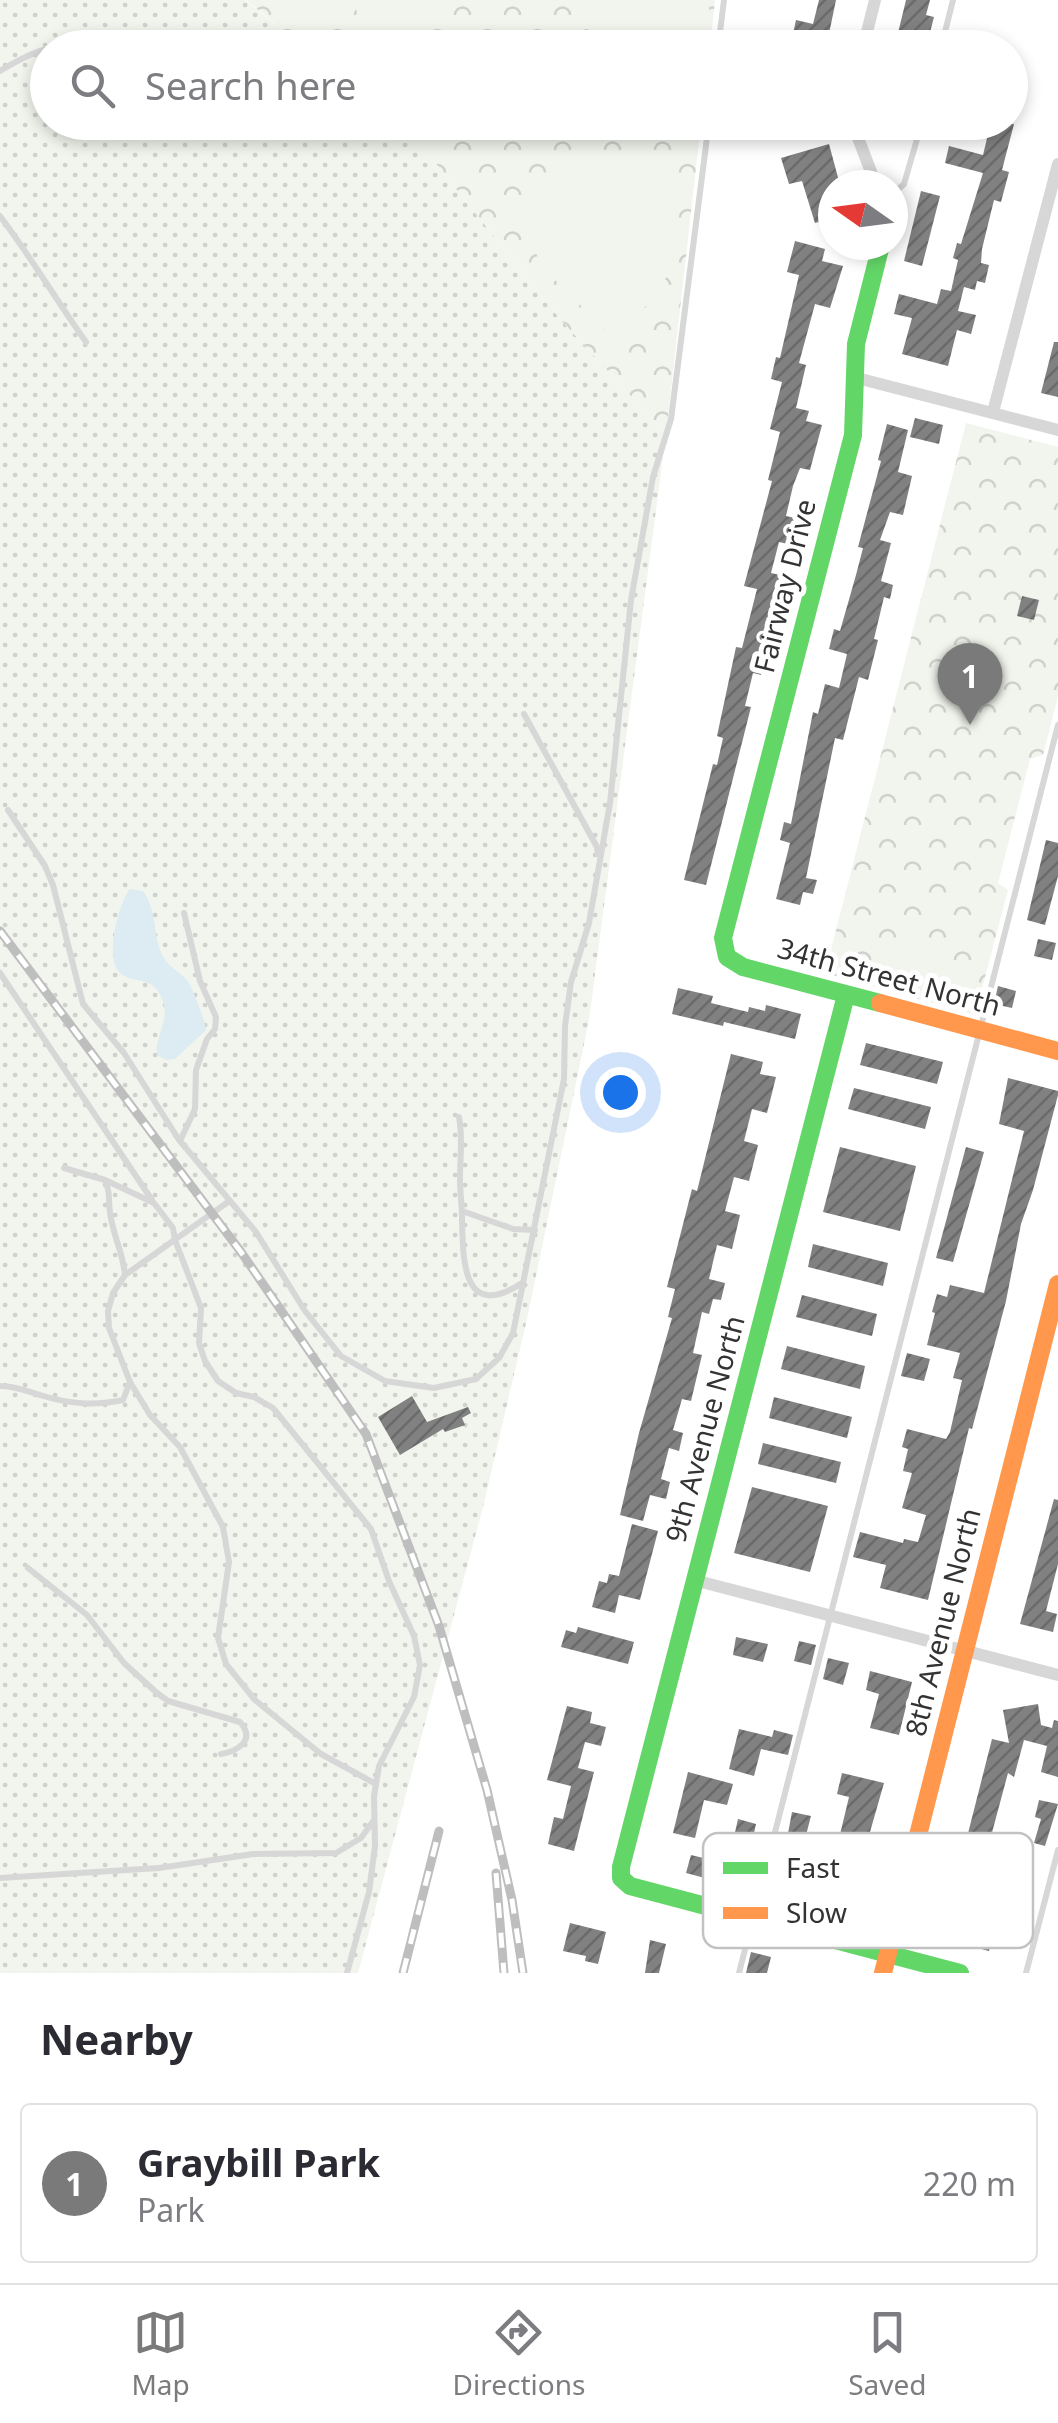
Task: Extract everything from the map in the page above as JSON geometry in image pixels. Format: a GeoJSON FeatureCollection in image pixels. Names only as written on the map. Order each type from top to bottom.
{"type":"FeatureCollection","features":[{"type":"Feature","properties":{"kind":"street"},"geometry":{"type":"LineString","coordinates":[[868,30],[875,0]]}},
{"type":"Feature","properties":{"kind":"street"},"geometry":{"type":"LineString","coordinates":[[859,140],[870,170]]}},
{"type":"Feature","properties":{"kind":"street"},"geometry":{"type":"LineString","coordinates":[[994,412],[1058,164]]}},
{"type":"Feature","properties":{"kind":"street","name":"Fairway Drive"},"geometry":{"type":"LineString","coordinates":[[723,938],[853,436],[858,378],[856,344],[877,260]]}},
{"type":"Feature","properties":{"kind":"street"},"geometry":{"type":"LineString","coordinates":[[858,378],[1058,430]]}},
{"type":"Feature","properties":{"kind":"street","name":"34th Street North"},"geometry":{"type":"LineString","coordinates":[[723,938],[727,957],[744,967],[1058,1051]]}},
{"type":"Feature","properties":{"kind":"street","name":"9th Avenue North"},"geometry":{"type":"LineString","coordinates":[[703,1906],[630,1886],[621,1878],[621,1867],[846,995]]}},
{"type":"Feature","properties":{"kind":"street","name":"8th Avenue North"},"geometry":{"type":"LineString","coordinates":[[918,1833],[1058,1284]]}},
{"type":"Feature","properties":{"kind":"street"},"geometry":{"type":"LineString","coordinates":[[694,1580],[1058,1675]]}},
{"type":"Feature","properties":{"kind":"street"},"geometry":{"type":"LineString","coordinates":[[838,1948],[885,1964],[960,1973]]}},
{"type":"Feature","properties":{"kind":"lane"},"geometry":{"type":"LineString","coordinates":[[720,30],[724,0]]}},
{"type":"Feature","properties":{"kind":"lane"},"geometry":{"type":"LineString","coordinates":[[946,30],[954,0]]}},
{"type":"Feature","properties":{"kind":"lane"},"geometry":{"type":"LineString","coordinates":[[0,71],[30,54]]}},
{"type":"Feature","properties":{"kind":"lane"},"geometry":{"type":"LineString","coordinates":[[8,810],[53,884],[83,1004],[124,1054],[180,1141],[256,1232],[305,1311],[341,1356],[385,1381],[434,1388],[476,1379],[500,1358],[513,1334],[564,1079],[571,982],[589,923],[616,752],[631,600],[652,476],[671,419],[706,140]]}},
{"type":"Feature","properties":{"kind":"lane"},"geometry":{"type":"LineString","coordinates":[[908,170],[917,140]]}},
{"type":"Feature","properties":{"kind":"lane"},"geometry":{"type":"LineString","coordinates":[[0,216],[86,342]]}},
{"type":"Feature","properties":{"kind":"lane"},"geometry":{"type":"LineString","coordinates":[[524,714],[597,847],[598,863]]}},
{"type":"Feature","properties":{"kind":"lane"},"geometry":{"type":"LineString","coordinates":[[775,1833],[1058,725]]}},
{"type":"Feature","properties":{"kind":"lane"},"geometry":{"type":"LineString","coordinates":[[180,1141],[196,1109],[196,1070],[207,1039],[215,1029],[216,1016],[200,980],[184,914]]}},
{"type":"Feature","properties":{"kind":"lane"},"geometry":{"type":"LineString","coordinates":[[0,973],[174,1228],[201,1308],[199,1343],[205,1361],[218,1380],[236,1393],[254,1397],[273,1408],[370,1529],[414,1636],[420,1666],[414,1697],[379,1766],[369,1892],[346,1973]]}},
{"type":"Feature","properties":{"kind":"lane"},"geometry":{"type":"LineString","coordinates":[[459,1116],[463,1136],[462,1257],[474,1288],[499,1296],[524,1282]]}},
{"type":"Feature","properties":{"kind":"lane"},"geometry":{"type":"LineString","coordinates":[[64,1168],[105,1180],[154,1203]]}},
{"type":"Feature","properties":{"kind":"lane"},"geometry":{"type":"LineString","coordinates":[[105,1180],[124,1254],[124,1275]]}},
{"type":"Feature","properties":{"kind":"lane"},"geometry":{"type":"LineString","coordinates":[[228,1202],[124,1275],[108,1311],[114,1346],[150,1416],[180,1448],[224,1527],[229,1562],[218,1638],[226,1664],[255,1700],[320,1754],[376,1784]]}},
{"type":"Feature","properties":{"kind":"lane"},"geometry":{"type":"LineString","coordinates":[[462,1211],[513,1228],[535,1230]]}},
{"type":"Feature","properties":{"kind":"lane"},"geometry":{"type":"LineString","coordinates":[[0,1386],[16,1386],[77,1404],[98,1405],[123,1400],[130,1382]]}},
{"type":"Feature","properties":{"kind":"lane"},"geometry":{"type":"LineString","coordinates":[[28,1568],[87,1615],[124,1663],[157,1693],[168,1701],[230,1718],[245,1727],[240,1749],[221,1754]]}},
{"type":"Feature","properties":{"kind":"lane"},"geometry":{"type":"LineString","coordinates":[[0,1878],[159,1868],[253,1854],[336,1853],[361,1838],[375,1820]]}},
{"type":"Feature","properties":{"kind":"lane"},"geometry":{"type":"LineString","coordinates":[[1033,1946],[1058,1850]]}},
{"type":"Feature","properties":{"kind":"lane"},"geometry":{"type":"LineString","coordinates":[[739,1973],[745,1948]]}},
{"type":"Feature","properties":{"kind":"lane"},"geometry":{"type":"LineString","coordinates":[[1026,1973],[1033,1948]]}},
{"type":"Feature","properties":{"kind":"green space"},"geometry":{"type":"Polygon","coordinates":[[[0,0],[245,0],[283,30],[30,30],[30,140],[415,140],[561,320],[666,434],[589,1020],[527,1319],[483,1507],[358,1973],[0,1973],[0,0]]]}},
{"type":"Feature","properties":{"kind":"green space"},"geometry":{"type":"Polygon","coordinates":[[[246,0],[715,0],[712,30],[283,30],[246,0]]]}},
{"type":"Feature","properties":{"kind":"green space"},"geometry":{"type":"Polygon","coordinates":[[[271,0],[339,0],[316,30],[301,30],[271,0]]]}},
{"type":"Feature","properties":{"kind":"green space"},"geometry":{"type":"Polygon","coordinates":[[[354,0],[450,0],[433,30],[361,30],[354,0]]]}},
{"type":"Feature","properties":{"kind":"green space"},"geometry":{"type":"Polygon","coordinates":[[[569,0],[710,0],[706,30],[588,30],[569,0]]]}},
{"type":"Feature","properties":{"kind":"green space"},"geometry":{"type":"Polygon","coordinates":[[[450,17],[465,30],[441,30],[450,17]]]}},
{"type":"Feature","properties":{"kind":"green space"},"geometry":{"type":"Polygon","coordinates":[[[415,140],[699,140],[666,434],[561,320],[415,140]]]}},
{"type":"Feature","properties":{"kind":"green space"},"geometry":{"type":"Polygon","coordinates":[[[657,152],[675,208],[675,255],[654,296],[612,337],[546,271],[522,229],[528,201],[580,165],[657,152]]]}},
{"type":"Feature","properties":{"kind":"green space"},"geometry":{"type":"Polygon","coordinates":[[[966,423],[1058,447],[1058,696],[1043,755],[1030,759],[998,883],[1008,890],[975,1015],[825,973],[966,423]]]}},
{"type":"Feature","properties":{"kind":"green space"},"geometry":{"type":"Polygon","coordinates":[[[902,947],[970,964],[960,1001],[893,984],[902,947]]]}},
{"type":"Feature","properties":{"kind":"shaded area"},"geometry":{"type":"Polygon","coordinates":[[[130,889],[143,891],[148,899],[160,950],[189,983],[205,1026],[206,1030],[175,1059],[157,1055],[165,1016],[159,992],[149,983],[125,976],[115,965],[115,930],[130,889]]]}},
{"type":"Feature","properties":{"kind":"building"},"geometry":{"type":"Polygon","coordinates":[[[819,0],[836,0],[830,30],[794,30],[796,20],[813,24],[819,0]]]}},
{"type":"Feature","properties":{"kind":"building"},"geometry":{"type":"Polygon","coordinates":[[[906,0],[930,0],[926,15],[934,17],[931,30],[899,30],[906,0]]]}},
{"type":"Feature","properties":{"kind":"building"},"geometry":{"type":"Polygon","coordinates":[[[987,140],[1010,140],[1002,170],[1009,172],[1001,202],[994,200],[982,249],[981,263],[989,265],[985,283],[977,281],[975,290],[964,287],[958,311],[976,315],[971,334],[957,330],[948,366],[902,354],[912,318],[894,314],[899,294],[937,304],[941,289],[951,291],[958,260],[953,258],[957,243],[961,244],[983,173],[945,163],[949,146],[983,155],[987,140]]]}},
{"type":"Feature","properties":{"kind":"building"},"geometry":{"type":"Polygon","coordinates":[[[829,144],[836,170],[818,170],[818,222],[815,223],[802,181],[789,184],[781,158],[829,144]]]}},
{"type":"Feature","properties":{"kind":"building"},"geometry":{"type":"Polygon","coordinates":[[[921,191],[940,196],[922,266],[904,261],[908,260],[921,191]]]}},
{"type":"Feature","properties":{"kind":"building"},"geometry":{"type":"Polygon","coordinates":[[[795,241],[818,247],[818,260],[843,266],[830,308],[815,304],[799,363],[806,365],[796,408],[809,411],[806,421],[822,425],[810,470],[800,468],[793,486],[786,516],[795,518],[788,544],[779,542],[771,573],[784,576],[761,675],[753,673],[745,706],[751,707],[706,885],[684,880],[713,764],[717,765],[723,738],[717,736],[736,647],[742,648],[757,589],[744,586],[772,481],[768,480],[780,432],[770,429],[782,382],[771,379],[776,357],[780,358],[799,275],[787,272],[795,241]]]}},
{"type":"Feature","properties":{"kind":"building"},"geometry":{"type":"Polygon","coordinates":[[[1054,342],[1058,342],[1058,397],[1041,393],[1054,342]]]}},
{"type":"Feature","properties":{"kind":"building"},"geometry":{"type":"Polygon","coordinates":[[[915,418],[943,425],[939,444],[910,437],[915,418]]]}},
{"type":"Feature","properties":{"kind":"building"},"geometry":{"type":"Polygon","coordinates":[[[887,424],[908,430],[898,472],[912,476],[903,515],[890,512],[880,540],[891,543],[881,581],[893,585],[890,599],[884,597],[868,680],[859,677],[843,740],[835,738],[806,878],[817,880],[813,894],[803,892],[800,905],[776,899],[790,843],[780,840],[784,822],[791,824],[813,712],[818,714],[825,684],[839,688],[847,654],[829,649],[834,629],[840,631],[863,548],[858,547],[887,424]]]}},
{"type":"Feature","properties":{"kind":"building"},"geometry":{"type":"Polygon","coordinates":[[[1022,596],[1039,600],[1034,620],[1017,616],[1022,596]]]}},
{"type":"Feature","properties":{"kind":"building"},"geometry":{"type":"Polygon","coordinates":[[[1046,840],[1058,843],[1058,876],[1045,925],[1027,920],[1046,840]]]}},
{"type":"Feature","properties":{"kind":"building"},"geometry":{"type":"Polygon","coordinates":[[[1038,939],[1056,943],[1052,960],[1034,956],[1038,939]]]}},
{"type":"Feature","properties":{"kind":"building"},"geometry":{"type":"Polygon","coordinates":[[[998,986],[1016,991],[1012,1008],[994,1004],[998,986]]]}},
{"type":"Feature","properties":{"kind":"building"},"geometry":{"type":"Polygon","coordinates":[[[678,988],[713,996],[711,1003],[748,1012],[749,1007],[765,1011],[766,1005],[801,1014],[795,1039],[672,1014],[678,988]]]}},
{"type":"Feature","properties":{"kind":"building"},"geometry":{"type":"Polygon","coordinates":[[[866,1043],[943,1062],[937,1084],[860,1065],[866,1043]]]}},
{"type":"Feature","properties":{"kind":"building"},"geometry":{"type":"Polygon","coordinates":[[[731,1054],[763,1062],[760,1074],[776,1077],[767,1113],[752,1109],[744,1141],[758,1145],[749,1181],[734,1177],[725,1211],[740,1215],[732,1249],[717,1245],[709,1279],[725,1283],[721,1300],[713,1299],[709,1314],[702,1312],[693,1353],[702,1355],[691,1401],[682,1399],[673,1430],[683,1433],[679,1451],[669,1448],[661,1479],[670,1482],[666,1499],[650,1495],[643,1521],[620,1515],[672,1318],[668,1317],[675,1289],[667,1287],[692,1189],[697,1191],[731,1054]]]}},
{"type":"Feature","properties":{"kind":"building"},"geometry":{"type":"Polygon","coordinates":[[[1008,1078],[1058,1091],[1058,1095],[1021,1224],[1006,1301],[972,1429],[969,1428],[928,1600],[880,1588],[886,1565],[853,1557],[860,1532],[903,1543],[904,1539],[918,1542],[926,1515],[902,1508],[912,1473],[903,1471],[908,1449],[902,1447],[907,1429],[946,1439],[950,1432],[962,1380],[953,1378],[960,1353],[927,1345],[935,1313],[932,1312],[937,1294],[947,1297],[950,1285],[984,1293],[1024,1131],[999,1124],[1008,1078]]]}},
{"type":"Feature","properties":{"kind":"building"},"geometry":{"type":"Polygon","coordinates":[[[854,1088],[931,1107],[925,1129],[848,1109],[854,1088]]]}},
{"type":"Feature","properties":{"kind":"building"},"geometry":{"type":"Polygon","coordinates":[[[840,1147],[916,1166],[900,1231],[823,1212],[840,1147]]]}},
{"type":"Feature","properties":{"kind":"building"},"geometry":{"type":"Polygon","coordinates":[[[966,1147],[984,1152],[953,1262],[936,1258],[966,1147]]]}},
{"type":"Feature","properties":{"kind":"building"},"geometry":{"type":"Polygon","coordinates":[[[813,1244],[888,1263],[883,1286],[808,1267],[813,1244]]]}},
{"type":"Feature","properties":{"kind":"building"},"geometry":{"type":"Polygon","coordinates":[[[802,1295],[877,1314],[872,1336],[796,1317],[802,1295]]]}},
{"type":"Feature","properties":{"kind":"building"},"geometry":{"type":"Polygon","coordinates":[[[787,1346],[865,1366],[860,1389],[781,1369],[787,1346]]]}},
{"type":"Feature","properties":{"kind":"building"},"geometry":{"type":"Polygon","coordinates":[[[907,1353],[930,1359],[924,1381],[901,1376],[907,1353]]]}},
{"type":"Feature","properties":{"kind":"building"},"geometry":{"type":"Polygon","coordinates":[[[412,1396],[427,1422],[468,1407],[471,1413],[462,1418],[465,1425],[445,1432],[443,1429],[400,1455],[378,1417],[412,1396]]]}},
{"type":"Feature","properties":{"kind":"building"},"geometry":{"type":"Polygon","coordinates":[[[774,1397],[852,1417],[847,1438],[769,1418],[774,1397]]]}},
{"type":"Feature","properties":{"kind":"building"},"geometry":{"type":"Polygon","coordinates":[[[763,1443],[841,1462],[836,1483],[758,1464],[763,1443]]]}},
{"type":"Feature","properties":{"kind":"building"},"geometry":{"type":"Polygon","coordinates":[[[752,1487],[828,1506],[810,1572],[734,1553],[752,1487]]]}},
{"type":"Feature","properties":{"kind":"building"},"geometry":{"type":"Polygon","coordinates":[[[1054,1499],[1058,1500],[1058,1564],[1046,1611],[1057,1614],[1053,1632],[1020,1624],[1054,1499]]]}},
{"type":"Feature","properties":{"kind":"building"},"geometry":{"type":"Polygon","coordinates":[[[632,1524],[658,1531],[640,1600],[619,1595],[615,1613],[592,1607],[599,1581],[607,1583],[609,1574],[619,1576],[632,1524]]]}},
{"type":"Feature","properties":{"kind":"building"},"geometry":{"type":"Polygon","coordinates":[[[578,1627],[634,1642],[628,1664],[561,1647],[566,1630],[576,1633],[578,1627]]]}},
{"type":"Feature","properties":{"kind":"building"},"geometry":{"type":"Polygon","coordinates":[[[736,1637],[768,1644],[763,1662],[733,1655],[736,1637]]]}},
{"type":"Feature","properties":{"kind":"building"},"geometry":{"type":"Polygon","coordinates":[[[799,1641],[816,1645],[811,1665],[794,1661],[799,1641]]]}},
{"type":"Feature","properties":{"kind":"building"},"geometry":{"type":"Polygon","coordinates":[[[828,1658],[849,1663],[843,1685],[823,1679],[828,1658]]]}},
{"type":"Feature","properties":{"kind":"building"},"geometry":{"type":"Polygon","coordinates":[[[870,1671],[912,1682],[899,1735],[870,1728],[879,1694],[866,1690],[870,1671]]]}},
{"type":"Feature","properties":{"kind":"building"},"geometry":{"type":"Polygon","coordinates":[[[1038,1704],[1041,1725],[1052,1728],[1054,1720],[1058,1721],[1058,1777],[1041,1772],[1047,1746],[1024,1740],[1014,1777],[1008,1773],[992,1833],[968,1833],[992,1739],[1009,1743],[1003,1710],[1038,1704]]]}},
{"type":"Feature","properties":{"kind":"building"},"geometry":{"type":"Polygon","coordinates":[[[567,1706],[592,1712],[590,1723],[606,1727],[601,1746],[585,1742],[578,1768],[594,1772],[574,1851],[548,1844],[554,1817],[563,1819],[571,1786],[547,1780],[567,1706]]]}},
{"type":"Feature","properties":{"kind":"building"},"geometry":{"type":"Polygon","coordinates":[[[739,1729],[772,1737],[774,1730],[793,1735],[788,1755],[761,1749],[754,1776],[729,1769],[739,1729]]]}},
{"type":"Feature","properties":{"kind":"building"},"geometry":{"type":"Polygon","coordinates":[[[688,1772],[733,1784],[727,1805],[704,1800],[695,1838],[673,1833],[688,1772]]]}},
{"type":"Feature","properties":{"kind":"building"},"geometry":{"type":"Polygon","coordinates":[[[842,1773],[884,1783],[870,1833],[840,1833],[849,1797],[837,1794],[842,1773]]]}},
{"type":"Feature","properties":{"kind":"building"},"geometry":{"type":"Polygon","coordinates":[[[1039,1800],[1058,1804],[1045,1846],[1034,1843],[1041,1819],[1035,1817],[1039,1800]]]}},
{"type":"Feature","properties":{"kind":"building"},"geometry":{"type":"Polygon","coordinates":[[[792,1812],[811,1816],[807,1833],[788,1833],[792,1812]]]}},
{"type":"Feature","properties":{"kind":"building"},"geometry":{"type":"Polygon","coordinates":[[[738,1819],[756,1824],[754,1833],[735,1833],[738,1819]]]}},
{"type":"Feature","properties":{"kind":"building"},"geometry":{"type":"Polygon","coordinates":[[[691,1855],[703,1858],[703,1877],[686,1873],[691,1855]]]}},
{"type":"Feature","properties":{"kind":"building"},"geometry":{"type":"Polygon","coordinates":[[[570,1923],[606,1932],[598,1964],[585,1961],[586,1956],[563,1951],[570,1923]]]}},
{"type":"Feature","properties":{"kind":"building"},"geometry":{"type":"Polygon","coordinates":[[[650,1940],[666,1944],[659,1973],[645,1973],[650,1940]]]}},
{"type":"Feature","properties":{"kind":"building"},"geometry":{"type":"Polygon","coordinates":[[[751,1952],[771,1957],[767,1973],[746,1973],[751,1952]]]}},
{"type":"Feature","properties":{"kind":"railway"},"geometry":{"type":"LineString","coordinates":[[0,931],[241,1252],[366,1434],[439,1626],[487,1790],[512,1900],[523,1973]]}},
{"type":"Feature","properties":{"kind":"railway"},"geometry":{"type":"LineString","coordinates":[[403,1973],[439,1831]]}},
{"type":"Feature","properties":{"kind":"railway"},"geometry":{"type":"LineString","coordinates":[[496,1873],[504,1973]]}},
{"type":"Feature","properties":{"kind":"traffic: fast"},"geometry":{"type":"LineString","coordinates":[[877,260],[856,344],[853,435],[723,938],[727,957],[743,967],[880,1003]]}},
{"type":"Feature","properties":{"kind":"traffic: fast"},"geometry":{"type":"LineString","coordinates":[[703,1905],[630,1886],[621,1878],[621,1867],[846,995]]}},
{"type":"Feature","properties":{"kind":"traffic: fast"},"geometry":{"type":"LineString","coordinates":[[865,1948],[960,1973]]}},
{"type":"Feature","properties":{"kind":"traffic: slow"},"geometry":{"type":"LineString","coordinates":[[880,1003],[1058,1051]]}},
{"type":"Feature","properties":{"kind":"traffic: slow"},"geometry":{"type":"LineString","coordinates":[[919,1833],[1058,1284]]}},
{"type":"Feature","properties":{"kind":"traffic: slow"},"geometry":{"type":"LineString","coordinates":[[883,1973],[889,1948]]}},
{"type":"Feature","properties":{"kind":"place","name":"Graybill Park"},"geometry":{"type":"Point","coordinates":[970,725]}}]}
